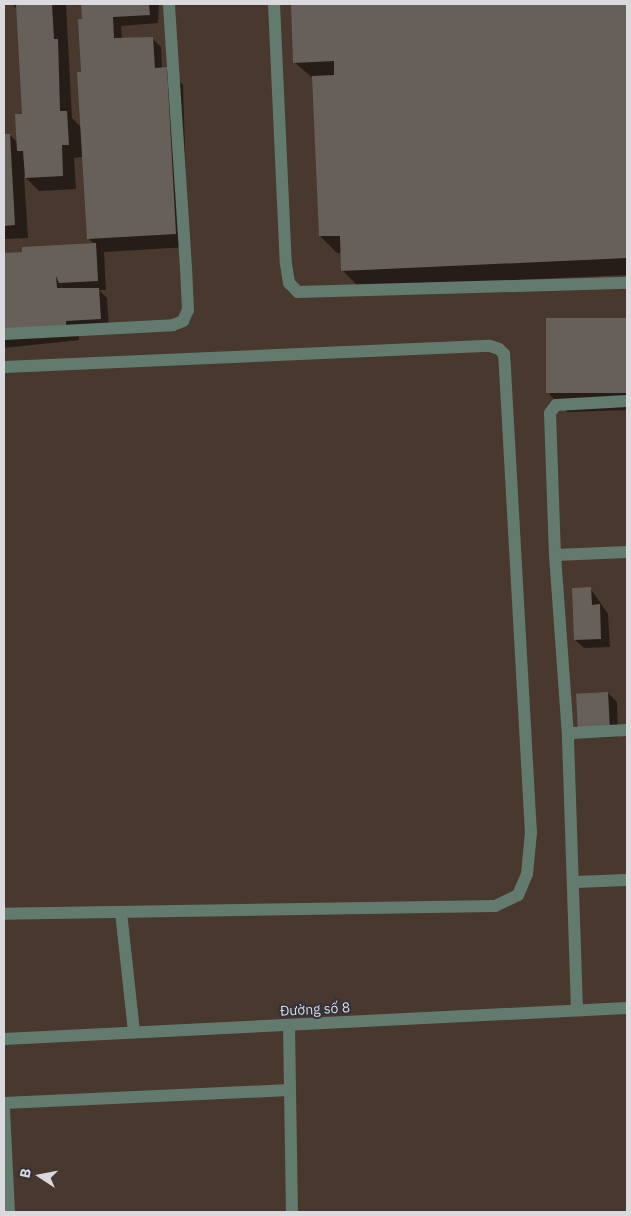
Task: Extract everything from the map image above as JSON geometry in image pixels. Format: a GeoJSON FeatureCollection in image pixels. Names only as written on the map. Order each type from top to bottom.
{"type":"FeatureCollection","features":[{"type":"Feature","properties":{"kind":"street"},"geometry":{"type":"LineString","coordinates":[[4,334],[174,325],[183,321],[188,310],[169,4]]}},
{"type":"Feature","properties":{"kind":"street"},"geometry":{"type":"LineString","coordinates":[[274,4],[286,264],[289,283],[298,292],[627,283]]}},
{"type":"Feature","properties":{"kind":"street"},"geometry":{"type":"LineString","coordinates":[[4,367],[490,346],[504,354],[532,832],[527,874],[518,895],[495,906],[4,914]]}},
{"type":"Feature","properties":{"kind":"street"},"geometry":{"type":"LineString","coordinates":[[577,1010],[575,882],[568,737],[555,555],[552,408],[556,405],[627,401]]}},
{"type":"Feature","properties":{"kind":"street"},"geometry":{"type":"LineString","coordinates":[[555,555],[627,552]]}},
{"type":"Feature","properties":{"kind":"street"},"geometry":{"type":"LineString","coordinates":[[568,737],[572,733],[627,730]]}},
{"type":"Feature","properties":{"kind":"street"},"geometry":{"type":"LineString","coordinates":[[575,882],[627,880]]}},
{"type":"Feature","properties":{"kind":"street"},"geometry":{"type":"LineString","coordinates":[[122,912],[134,1032]]}},
{"type":"Feature","properties":{"kind":"street","name":"Đường số 8"},"geometry":{"type":"LineString","coordinates":[[4,1039],[627,1008]]}},
{"type":"Feature","properties":{"kind":"street"},"geometry":{"type":"LineString","coordinates":[[289,1025],[292,1212]]}},
{"type":"Feature","properties":{"kind":"street"},"geometry":{"type":"LineString","coordinates":[[4,1103],[289,1090]]}},
{"type":"Feature","properties":{"kind":"street"},"geometry":{"type":"LineString","coordinates":[[4,1110],[9,1212]]}},
{"type":"Feature","properties":{"kind":"shaded area"},"geometry":{"type":"Polygon","coordinates":[[[4,4],[627,4],[627,1212],[4,1212],[4,4]]]}},
{"type":"Feature","properties":{"kind":"building"},"geometry":{"type":"Polygon","coordinates":[[[16,4],[52,4],[54,39],[58,39],[60,111],[67,111],[69,145],[62,145],[63,176],[25,178],[23,151],[17,151],[15,114],[22,114],[16,4]]]}},
{"type":"Feature","properties":{"kind":"building"},"geometry":{"type":"Polygon","coordinates":[[[81,4],[149,4],[150,15],[113,17],[114,38],[153,37],[155,68],[167,67],[176,234],[87,239],[77,72],[81,72],[78,19],[82,19],[81,4]]]}},
{"type":"Feature","properties":{"kind":"building"},"geometry":{"type":"Polygon","coordinates":[[[291,4],[627,4],[627,258],[341,271],[340,236],[319,236],[312,76],[334,75],[334,61],[293,63],[291,4]]]}},
{"type":"Feature","properties":{"kind":"building"},"geometry":{"type":"Polygon","coordinates":[[[4,134],[10,134],[15,225],[4,226],[4,134]]]}},
{"type":"Feature","properties":{"kind":"building"},"geometry":{"type":"Polygon","coordinates":[[[96,243],[98,281],[59,283],[56,276],[57,288],[99,288],[101,319],[66,321],[66,328],[4,331],[4,253],[22,252],[22,247],[96,243]]]}},
{"type":"Feature","properties":{"kind":"building"},"geometry":{"type":"Polygon","coordinates":[[[546,318],[627,318],[627,393],[546,393],[546,318]]]}},
{"type":"Feature","properties":{"kind":"building"},"geometry":{"type":"Polygon","coordinates":[[[591,587],[592,605],[600,604],[601,639],[574,640],[572,588],[591,587]]]}},
{"type":"Feature","properties":{"kind":"building"},"geometry":{"type":"Polygon","coordinates":[[[608,692],[610,729],[578,731],[576,694],[608,692]]]}}]}
